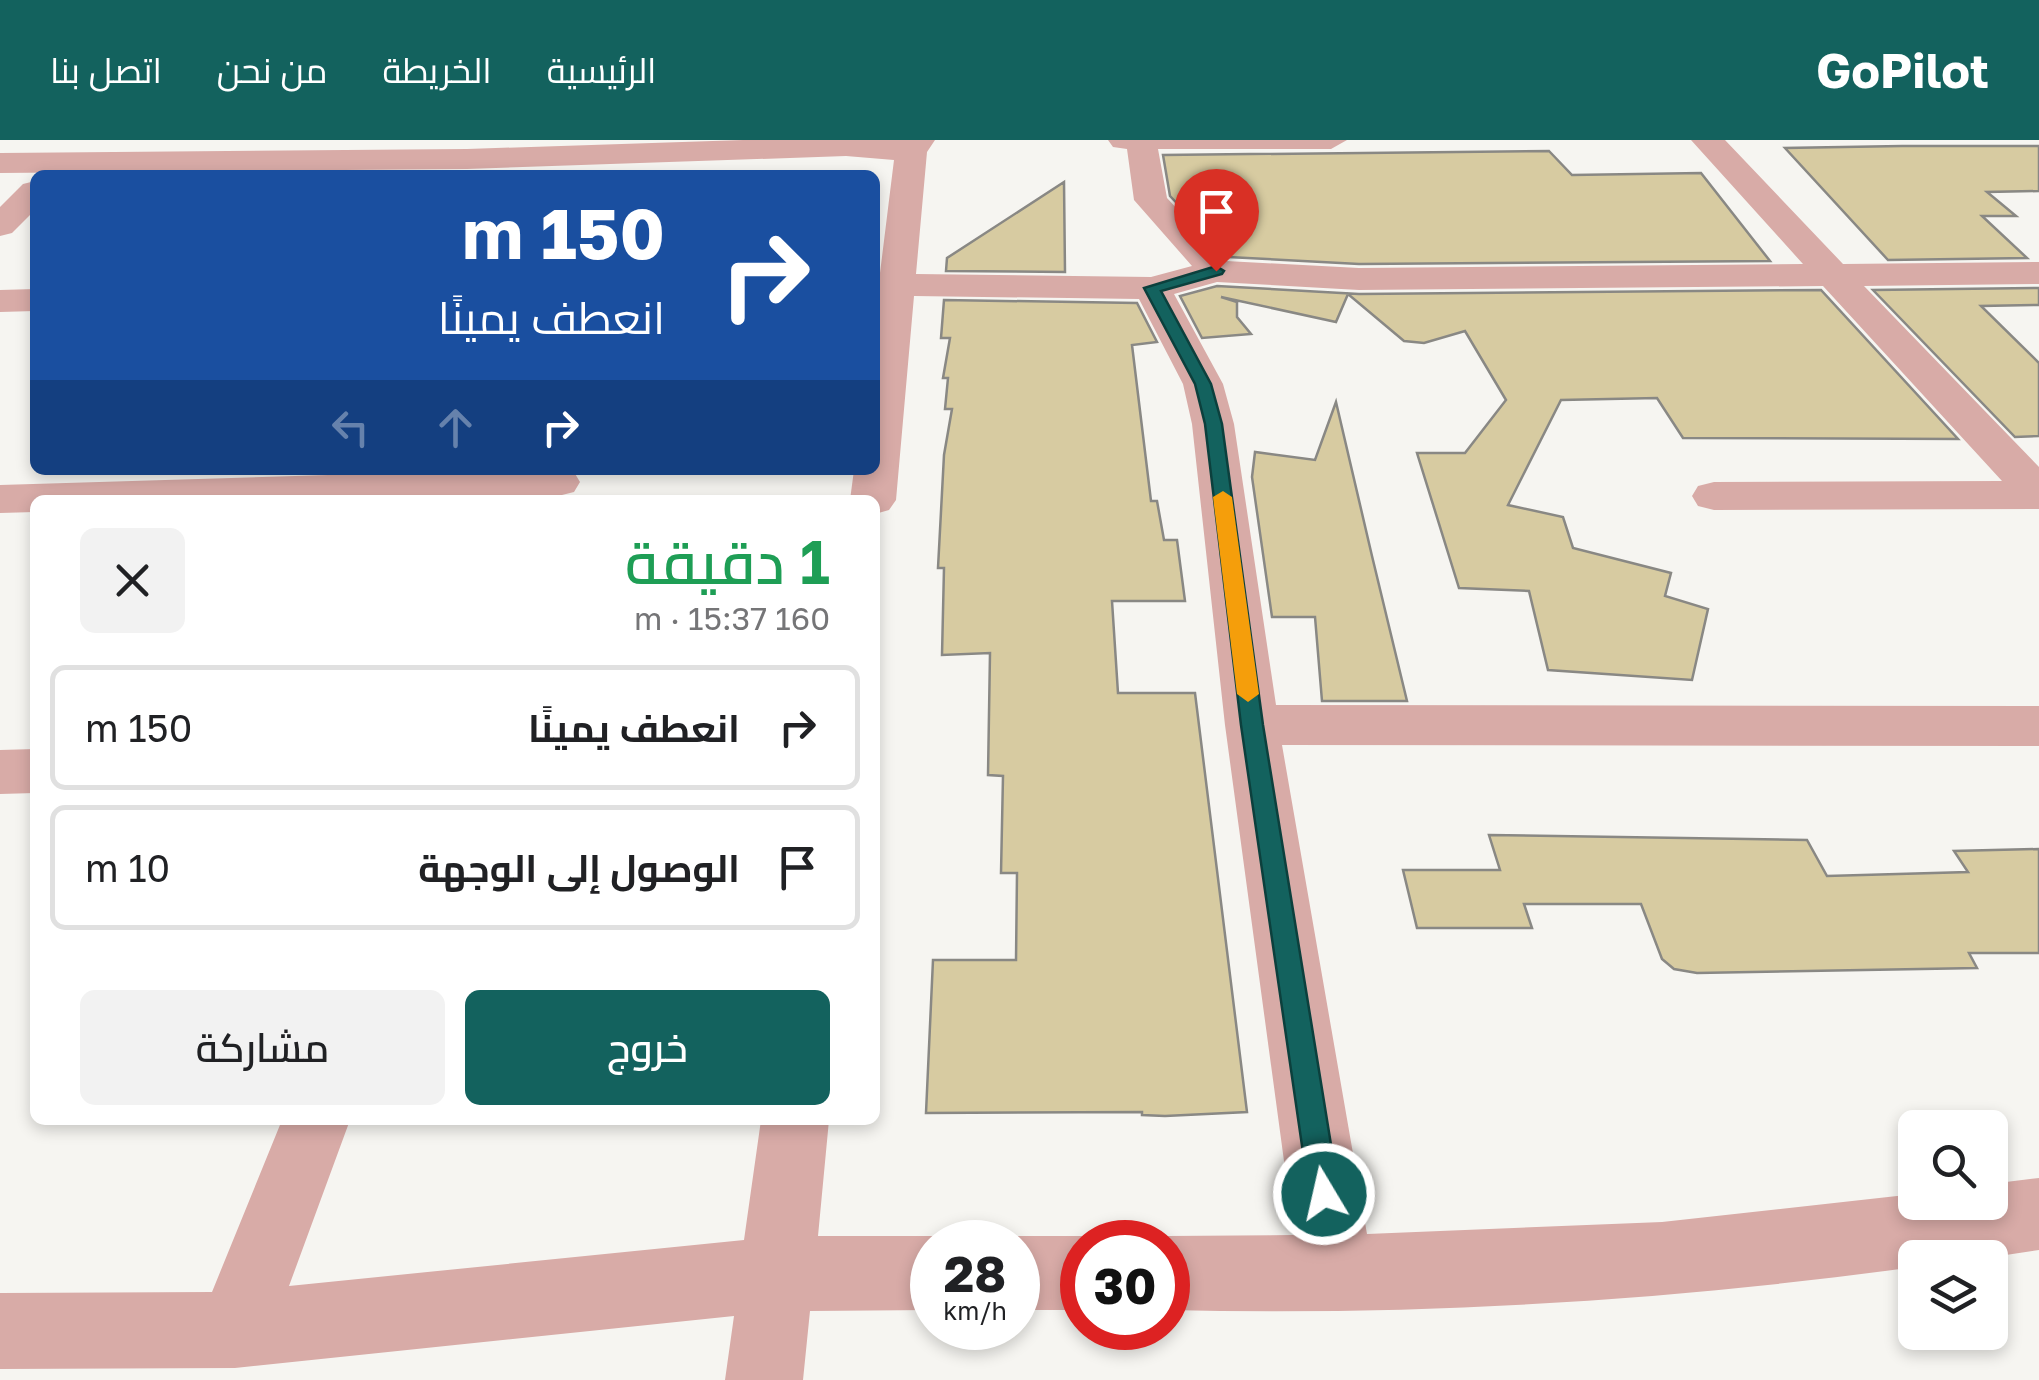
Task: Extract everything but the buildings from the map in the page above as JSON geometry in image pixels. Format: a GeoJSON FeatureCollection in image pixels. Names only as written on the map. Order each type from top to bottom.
{"type":"FeatureCollection","features":[{"type":"Feature","properties":{"kind":"street"},"geometry":{"type":"LineString","coordinates":[[58,169],[88,140]]}},
{"type":"Feature","properties":{"kind":"street"},"geometry":{"type":"LineString","coordinates":[[1216,271],[1152,200],[1135,140],[1332,140]]}},
{"type":"Feature","properties":{"kind":"street"},"geometry":{"type":"LineString","coordinates":[[1707,140],[2021,460],[2039,494],[1714,496]]}},
{"type":"Feature","properties":{"kind":"street"},"geometry":{"type":"LineString","coordinates":[[0,163],[58,169],[469,150],[675,163],[846,146],[915,146],[887,284],[880,385]]}},
{"type":"Feature","properties":{"kind":"street"},"geometry":{"type":"LineString","coordinates":[[0,226],[30,196]]}},
{"type":"Feature","properties":{"kind":"street"},"geometry":{"type":"LineString","coordinates":[[887,284],[1152,288],[1216,271],[1359,280],[2039,273]]}},
{"type":"Feature","properties":{"kind":"street"},"geometry":{"type":"LineString","coordinates":[[1152,288],[1203,384],[1213,424],[1252,725],[1336,1272]]}},
{"type":"Feature","properties":{"kind":"street"},"geometry":{"type":"LineString","coordinates":[[0,301],[30,300]]}},
{"type":"Feature","properties":{"kind":"street"},"geometry":{"type":"LineString","coordinates":[[149,495],[558,484]]}},
{"type":"Feature","properties":{"kind":"street"},"geometry":{"type":"LineString","coordinates":[[0,499],[30,498]]}},
{"type":"Feature","properties":{"kind":"street"},"geometry":{"type":"LineString","coordinates":[[1252,725],[2039,726]]}},
{"type":"Feature","properties":{"kind":"street"},"geometry":{"type":"LineString","coordinates":[[0,772],[30,772]]}},
{"type":"Feature","properties":{"kind":"street"},"geometry":{"type":"LineString","coordinates":[[235,1330],[314,1125]]}},
{"type":"Feature","properties":{"kind":"street"},"geometry":{"type":"LineString","coordinates":[[764,1380],[794,1125]]}},
{"type":"Feature","properties":{"kind":"street"},"geometry":{"type":"LineString","coordinates":[[1190,1273],[1336,1272],[1660,1259],[1848,1240],[2039,1214]]}},
{"type":"Feature","properties":{"kind":"street"},"geometry":{"type":"LineString","coordinates":[[0,1330],[235,1330],[776,1274],[910,1274]]}},
{"type":"Feature","properties":{"kind":"slow traffic"},"geometry":{"type":"LineString","coordinates":[[1223,497],[1248,694]]}},
{"type":"Feature","properties":{"kind":"route"},"geometry":{"type":"LineString","coordinates":[[1216,271],[1152,288],[1203,384],[1213,424],[1252,725],[1324,1194]]}}]}
